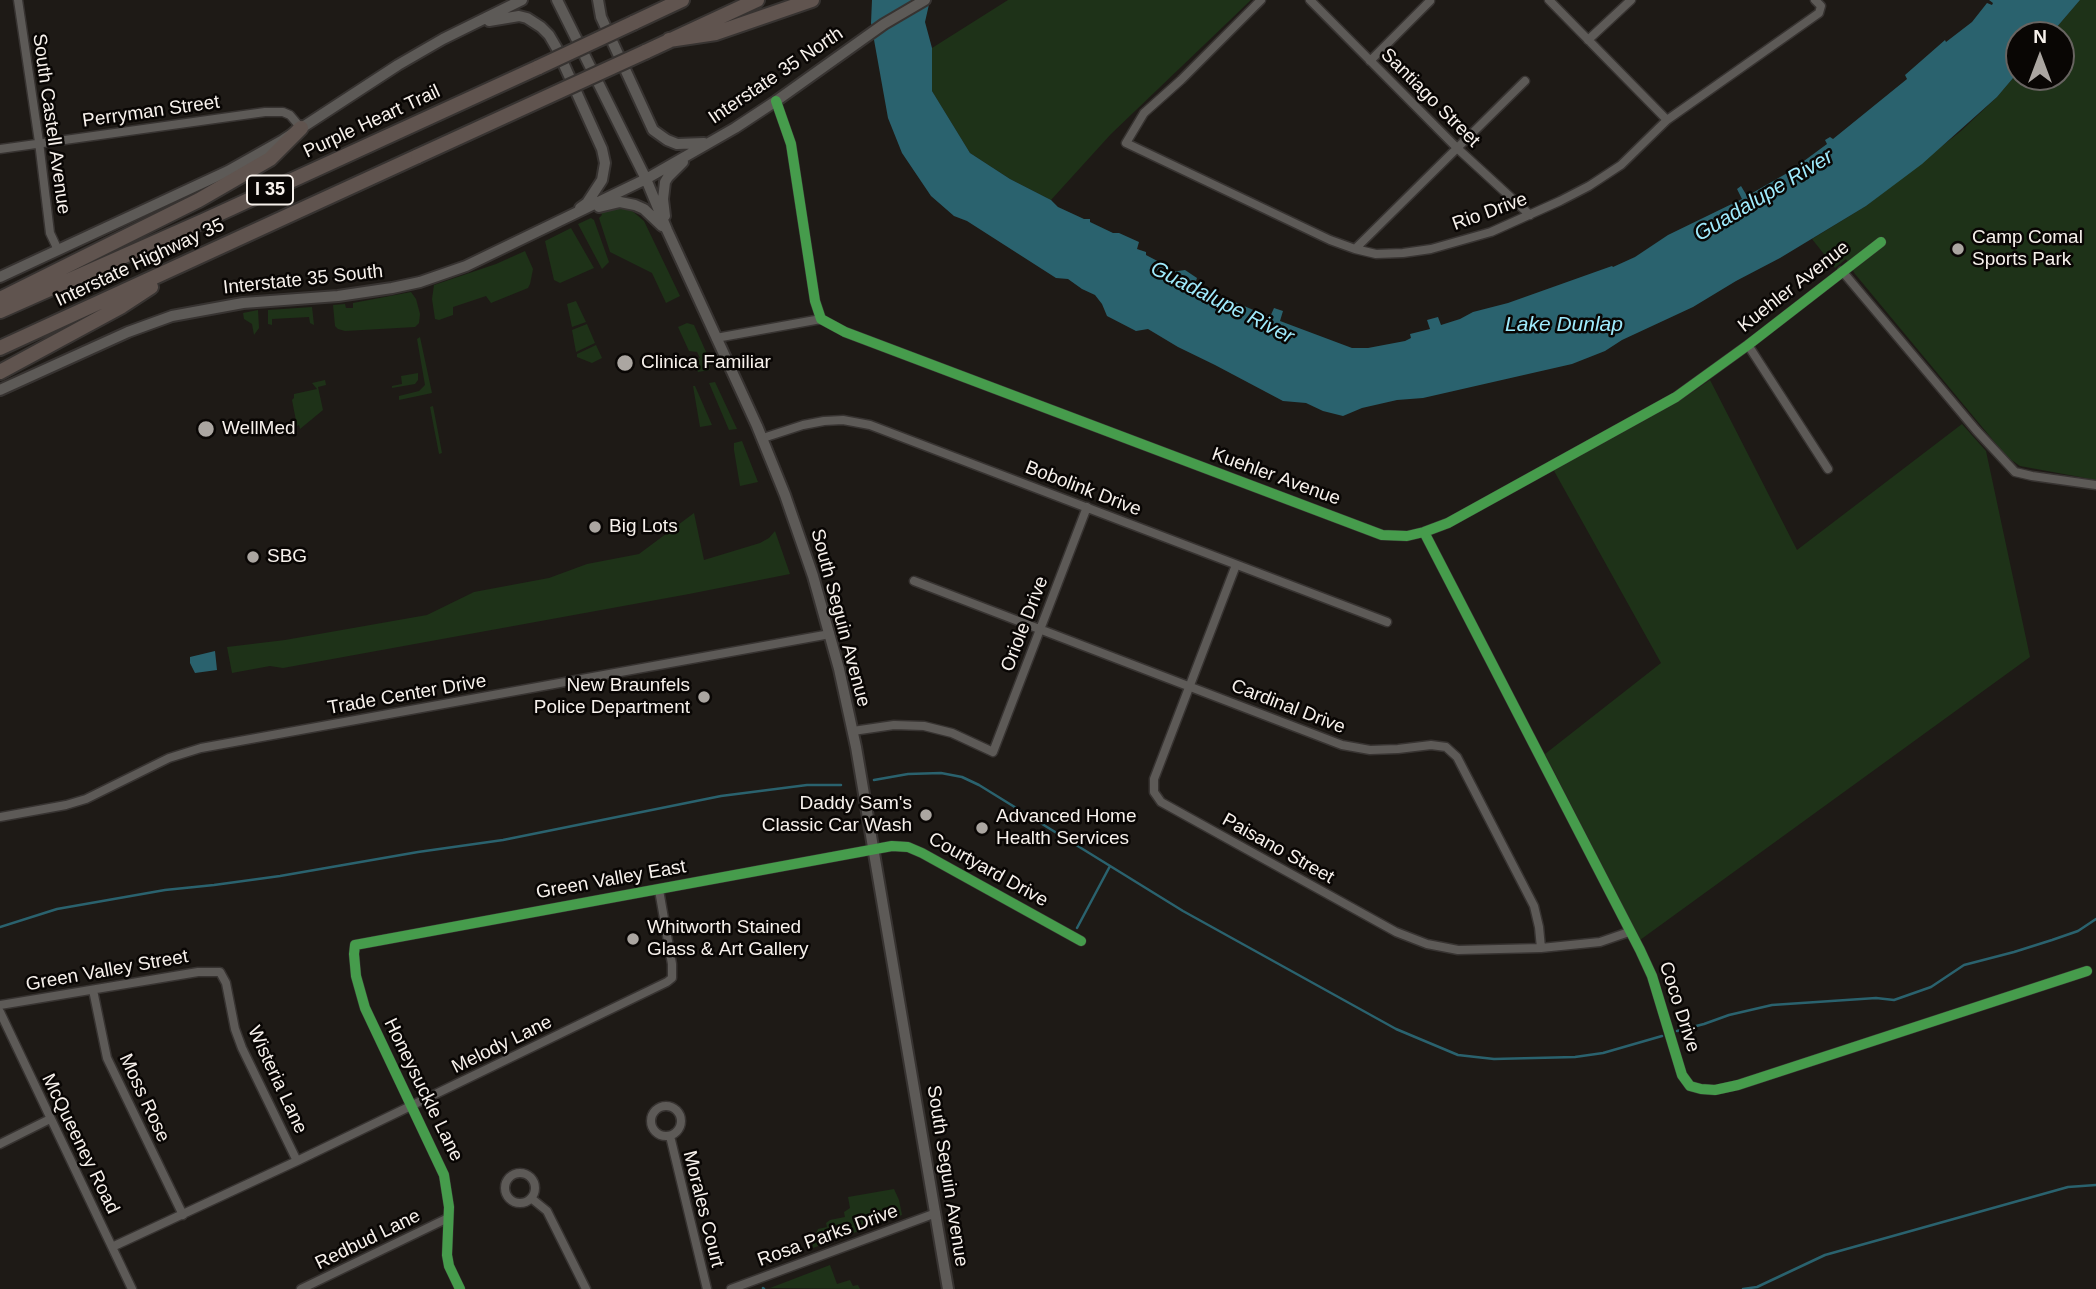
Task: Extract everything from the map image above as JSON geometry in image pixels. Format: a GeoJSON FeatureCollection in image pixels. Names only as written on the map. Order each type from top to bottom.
{"type":"FeatureCollection","features":[{"type":"Feature","properties":{"kind":"highway","name":"Purple Heart Trail"},"geometry":{"type":"LineString","coordinates":[[0,311],[203,221],[682,0]]}},
{"type":"Feature","properties":{"kind":"highway","name":"I 35"},"geometry":{"type":"LineString","coordinates":[[669,40],[757,0]]}},
{"type":"Feature","properties":{"kind":"highway"},"geometry":{"type":"LineString","coordinates":[[669,40],[716,33],[812,0]]}},
{"type":"Feature","properties":{"kind":"highway","name":"Interstate Highway 35"},"geometry":{"type":"LineString","coordinates":[[0,348],[669,40]]}},
{"type":"Feature","properties":{"kind":"highway"},"geometry":{"type":"LineString","coordinates":[[0,299],[208,195],[270,159],[301,128]]}},
{"type":"Feature","properties":{"kind":"highway"},"geometry":{"type":"LineString","coordinates":[[0,372],[122,306],[190,261]]}},
{"type":"Feature","properties":{"kind":"main road"},"geometry":{"type":"LineString","coordinates":[[0,277],[229,172],[398,65],[513,2],[522,0]]}},
{"type":"Feature","properties":{"kind":"main road","name":"South Seguin Avenue"},"geometry":{"type":"LineString","coordinates":[[557,0],[646,179],[762,438],[800,536],[830,634],[853,731],[948,1289]]}},
{"type":"Feature","properties":{"kind":"main road"},"geometry":{"type":"LineString","coordinates":[[598,0],[601,17],[653,130],[677,144],[707,143]]}},
{"type":"Feature","properties":{"kind":"main road","name":"Interstate 35 North"},"geometry":{"type":"LineString","coordinates":[[646,179],[734,128],[884,24],[925,0]]}},
{"type":"Feature","properties":{"kind":"main road"},"geometry":{"type":"LineString","coordinates":[[472,24],[519,16],[527,18],[541,27],[556,47],[602,149],[605,163],[602,180],[595,191],[587,203],[570,216]]}},
{"type":"Feature","properties":{"kind":"main road"},"geometry":{"type":"LineString","coordinates":[[667,230],[663,199],[665,182],[677,167],[707,143]]}},
{"type":"Feature","properties":{"kind":"main road","name":"Interstate 35 South"},"geometry":{"type":"LineString","coordinates":[[0,390],[109,340],[160,320],[223,306],[338,296],[392,289],[420,282],[466,266],[646,179]]}},
{"type":"Feature","properties":{"kind":"main road"},"geometry":{"type":"LineString","coordinates":[[570,216],[614,203],[628,203],[644,209],[667,230]]}},
{"type":"Feature","properties":{"kind":"street","name":"South Castell Avenue"},"geometry":{"type":"LineString","coordinates":[[18,0],[50,233],[58,250]]}},
{"type":"Feature","properties":{"kind":"street","name":"Rio Drive"},"geometry":{"type":"LineString","coordinates":[[1261,0],[1144,113],[1126,144],[1330,240],[1376,254],[1431,249],[1491,232],[1589,186],[1620,165],[1667,120],[1819,13],[1818,4]]}},
{"type":"Feature","properties":{"kind":"street","name":"Santiago Street"},"geometry":{"type":"LineString","coordinates":[[1310,0],[1457,148],[1530,215]]}},
{"type":"Feature","properties":{"kind":"street"},"geometry":{"type":"LineString","coordinates":[[1549,0],[1667,120]]}},
{"type":"Feature","properties":{"kind":"street"},"geometry":{"type":"LineString","coordinates":[[1588,40],[1631,0]]}},
{"type":"Feature","properties":{"kind":"street"},"geometry":{"type":"LineString","coordinates":[[1370,61],[1430,1]]}},
{"type":"Feature","properties":{"kind":"street"},"geometry":{"type":"LineString","coordinates":[[1355,249],[1525,81]]}},
{"type":"Feature","properties":{"kind":"street"},"geometry":{"type":"LineString","coordinates":[[716,338],[821,319],[815,302],[790,144],[776,101]]}},
{"type":"Feature","properties":{"kind":"street","name":"Perryman Street"},"geometry":{"type":"LineString","coordinates":[[0,149],[265,112],[283,112],[290,115],[301,128]]}},
{"type":"Feature","properties":{"kind":"street","name":"Kuehler Avenue"},"geometry":{"type":"LineString","coordinates":[[821,319],[845,332],[1094,428],[1382,535],[1408,536],[1448,523],[1676,397],[1881,242]]}},
{"type":"Feature","properties":{"kind":"street","name":"Kuehler Avenue"},"geometry":{"type":"LineString","coordinates":[[1842,271],[1976,430],[2015,472],[2096,485]]}},
{"type":"Feature","properties":{"kind":"street"},"geometry":{"type":"LineString","coordinates":[[1748,345],[1828,469]]}},
{"type":"Feature","properties":{"kind":"street","name":"Bobolink Drive"},"geometry":{"type":"LineString","coordinates":[[762,438],[816,422],[843,420],[879,427],[1387,622]]}},
{"type":"Feature","properties":{"kind":"street","name":"Oriole Drive"},"geometry":{"type":"LineString","coordinates":[[853,731],[894,725],[924,726],[953,733],[993,752],[1087,507]]}},
{"type":"Feature","properties":{"kind":"street","name":"Coco Drive"},"geometry":{"type":"LineString","coordinates":[[1424,532],[1640,950],[1652,976],[1682,1075],[1690,1086],[1715,1090],[1738,1085],[2087,971]]}},
{"type":"Feature","properties":{"kind":"street","name":"Paisano Street"},"geometry":{"type":"LineString","coordinates":[[1236,565],[1153,782],[1154,792],[1161,802],[1411,939],[1458,950],[1541,948],[1600,942],[1629,932]]}},
{"type":"Feature","properties":{"kind":"street","name":"Cardinal Drive"},"geometry":{"type":"LineString","coordinates":[[914,581],[1342,744],[1370,750],[1438,745],[1452,752],[1534,906],[1541,948]]}},
{"type":"Feature","properties":{"kind":"street","name":"Trade Center Drive"},"geometry":{"type":"LineString","coordinates":[[0,817],[86,799],[169,758],[201,748],[830,634]]}},
{"type":"Feature","properties":{"kind":"street","name":"Courtyard Drive"},"geometry":{"type":"LineString","coordinates":[[874,849],[892,846],[914,849],[1081,941]]}},
{"type":"Feature","properties":{"kind":"street","name":"Green Valley East"},"geometry":{"type":"LineString","coordinates":[[355,946],[874,849]]}},
{"type":"Feature","properties":{"kind":"street","name":"Melody Lane"},"geometry":{"type":"LineString","coordinates":[[112,1247],[297,1161],[667,982],[673,978],[673,964],[659,890]]}},
{"type":"Feature","properties":{"kind":"street","name":"Honeysuckle Lane"},"geometry":{"type":"LineString","coordinates":[[355,946],[356,976],[365,1008],[444,1175],[449,1193],[447,1255],[460,1289]]}},
{"type":"Feature","properties":{"kind":"street","name":"Green Valley Street"},"geometry":{"type":"LineString","coordinates":[[0,1006],[198,972],[219,972]]}},
{"type":"Feature","properties":{"kind":"street","name":"Wisteria Lane"},"geometry":{"type":"LineString","coordinates":[[219,972],[226,983],[242,1048],[297,1161]]}},
{"type":"Feature","properties":{"kind":"street","name":"Moss Rose"},"geometry":{"type":"LineString","coordinates":[[93,990],[107,1058],[183,1215]]}},
{"type":"Feature","properties":{"kind":"street","name":"McQueeney Road"},"geometry":{"type":"LineString","coordinates":[[0,1012],[132,1289]]}},
{"type":"Feature","properties":{"kind":"street"},"geometry":{"type":"LineString","coordinates":[[0,1144],[50,1119]]}},
{"type":"Feature","properties":{"kind":"street","name":"Morales Court"},"geometry":{"type":"LineString","coordinates":[[670,1136],[707,1289]]}},
{"type":"Feature","properties":{"kind":"street"},"geometry":{"type":"LineString","coordinates":[[531,1198],[548,1211],[586,1289]]}},
{"type":"Feature","properties":{"kind":"street","name":"Rosa Parks Drive"},"geometry":{"type":"LineString","coordinates":[[731,1289],[936,1213]]}},
{"type":"Feature","properties":{"kind":"street","name":"Redbud Lane"},"geometry":{"type":"LineString","coordinates":[[301,1289],[448,1218]]}},
{"type":"Feature","properties":{"kind":"green space"},"geometry":{"type":"Polygon","coordinates":[[[1008,0],[1251,0],[1111,134],[1051,200],[1010,179],[970,153],[932,91],[932,48],[1008,0]]]}},
{"type":"Feature","properties":{"kind":"green space","name":"Camp Comal Sports Park"},"geometry":{"type":"Polygon","coordinates":[[[2080,0],[2096,0],[2096,480],[2020,466],[2007,457],[1855,274],[1846,259],[1835,268],[1812,239],[1866,206],[1961,131],[2005,88],[2005,91],[2075,91],[2075,21],[2062,21],[2080,0]]]}},
{"type":"Feature","properties":{"kind":"green space"},"geometry":{"type":"Polygon","coordinates":[[[619,207],[630,209],[644,221],[680,296],[666,303],[652,273],[610,252],[599,218],[601,213],[619,207]]]}},
{"type":"Feature","properties":{"kind":"green space"},"geometry":{"type":"Polygon","coordinates":[[[591,218],[609,262],[602,269],[578,224],[591,218]]]}},
{"type":"Feature","properties":{"kind":"green space"},"geometry":{"type":"Polygon","coordinates":[[[571,228],[594,268],[560,283],[554,280],[545,241],[571,228]]]}},
{"type":"Feature","properties":{"kind":"green space"},"geometry":{"type":"Polygon","coordinates":[[[525,251],[533,269],[528,288],[491,303],[486,296],[453,307],[453,315],[435,319],[432,299],[434,285],[525,251]]]}},
{"type":"Feature","properties":{"kind":"green space"},"geometry":{"type":"Polygon","coordinates":[[[411,292],[420,314],[419,323],[415,327],[345,331],[335,326],[333,305],[345,304],[346,308],[353,308],[353,303],[411,292]]]}},
{"type":"Feature","properties":{"kind":"green space"},"geometry":{"type":"Polygon","coordinates":[[[576,301],[586,322],[572,327],[567,304],[576,301]]]}},
{"type":"Feature","properties":{"kind":"green space"},"geometry":{"type":"Polygon","coordinates":[[[312,307],[314,325],[310,323],[309,317],[272,319],[272,325],[268,324],[268,310],[312,307]]]}},
{"type":"Feature","properties":{"kind":"green space"},"geometry":{"type":"Polygon","coordinates":[[[258,310],[259,328],[254,335],[252,324],[244,319],[243,313],[258,310]]]}},
{"type":"Feature","properties":{"kind":"green space"},"geometry":{"type":"Polygon","coordinates":[[[687,323],[694,325],[711,363],[710,370],[698,372],[692,358],[700,358],[697,352],[689,351],[678,327],[687,323]]]}},
{"type":"Feature","properties":{"kind":"green space"},"geometry":{"type":"Polygon","coordinates":[[[587,324],[595,343],[576,352],[572,330],[587,324]]]}},
{"type":"Feature","properties":{"kind":"green space"},"geometry":{"type":"Polygon","coordinates":[[[420,337],[432,393],[399,400],[399,396],[419,391],[425,385],[417,339],[420,337]]]}},
{"type":"Feature","properties":{"kind":"green space"},"geometry":{"type":"Polygon","coordinates":[[[596,345],[602,358],[592,363],[577,357],[577,354],[596,345]]]}},
{"type":"Feature","properties":{"kind":"green space"},"geometry":{"type":"Polygon","coordinates":[[[418,373],[415,384],[392,388],[402,384],[401,376],[418,373]]]}},
{"type":"Feature","properties":{"kind":"green space"},"geometry":{"type":"Polygon","coordinates":[[[325,380],[326,385],[318,387],[323,410],[300,429],[292,400],[294,394],[317,389],[312,383],[325,380]]]}},
{"type":"Feature","properties":{"kind":"green space"},"geometry":{"type":"Polygon","coordinates":[[[1710,380],[1797,550],[1962,424],[1986,451],[2030,657],[1640,940],[1545,754],[1661,663],[1553,469],[1682,399],[1710,380]]]}},
{"type":"Feature","properties":{"kind":"green space"},"geometry":{"type":"Polygon","coordinates":[[[715,382],[737,429],[729,430],[709,383],[715,382]]]}},
{"type":"Feature","properties":{"kind":"green space"},"geometry":{"type":"Polygon","coordinates":[[[695,386],[712,425],[700,427],[695,386]]]}},
{"type":"Feature","properties":{"kind":"green space"},"geometry":{"type":"Polygon","coordinates":[[[433,406],[442,453],[439,454],[430,407],[433,406]]]}},
{"type":"Feature","properties":{"kind":"green space"},"geometry":{"type":"Polygon","coordinates":[[[742,441],[758,482],[740,486],[734,443],[742,441]]]}},
{"type":"Feature","properties":{"kind":"green space"},"geometry":{"type":"Polygon","coordinates":[[[694,513],[704,560],[760,543],[775,531],[790,574],[283,668],[270,666],[232,673],[227,647],[285,640],[427,615],[474,592],[549,578],[587,564],[639,554],[694,513]]]}},
{"type":"Feature","properties":{"kind":"green space"},"geometry":{"type":"Polygon","coordinates":[[[894,1189],[902,1215],[813,1248],[812,1236],[818,1229],[827,1227],[826,1223],[830,1220],[845,1217],[844,1212],[850,1208],[848,1197],[894,1189]]]}},
{"type":"Feature","properties":{"kind":"green space"},"geometry":{"type":"Polygon","coordinates":[[[830,1265],[837,1284],[850,1280],[853,1286],[858,1285],[860,1289],[770,1288],[830,1265]]]}},
{"type":"Feature","properties":{"kind":"water","name":"Lake Dunlap"},"geometry":{"type":"Polygon","coordinates":[[[872,0],[930,0],[925,22],[932,48],[932,91],[970,153],[1010,179],[1051,200],[1058,207],[1139,242],[1137,249],[1146,252],[1146,255],[1165,265],[1171,272],[1185,270],[1211,292],[1270,317],[1274,308],[1283,311],[1280,321],[1352,348],[1368,348],[1405,341],[1411,338],[1410,334],[1430,329],[1427,320],[1438,317],[1441,325],[1613,267],[1635,257],[1668,235],[1742,199],[1737,189],[1741,186],[1747,196],[1789,172],[1827,144],[1825,140],[1830,137],[1833,139],[1907,79],[1905,75],[1945,40],[1946,42],[1972,22],[1987,3],[1992,5],[1989,0],[2080,0],[2062,21],[2005,21],[2005,88],[1997,97],[1922,164],[1866,206],[1780,258],[1693,307],[1622,340],[1605,351],[1572,364],[1423,398],[1397,400],[1362,408],[1343,416],[1306,403],[1283,401],[1148,329],[1136,331],[1107,316],[1095,295],[1068,279],[1056,278],[967,221],[954,216],[931,196],[902,153],[888,118],[871,23],[872,0]]]}},
{"type":"Feature","properties":{"kind":"water"},"geometry":{"type":"Polygon","coordinates":[[[215,651],[217,670],[195,673],[190,657],[215,651]]]}},
{"type":"Feature","properties":{"kind":"waterway"},"geometry":{"type":"LineString","coordinates":[[874,780],[908,774],[941,773],[962,777],[979,785],[1183,911],[1396,1029],[1458,1055],[1494,1059],[1575,1057],[1603,1053],[1662,1036]]}},
{"type":"Feature","properties":{"kind":"waterway"},"geometry":{"type":"LineString","coordinates":[[0,927],[57,909],[165,890],[280,876],[503,840],[721,796],[807,785],[841,785]]}},
{"type":"Feature","properties":{"kind":"waterway"},"geometry":{"type":"LineString","coordinates":[[1077,928],[1110,866]]}},
{"type":"Feature","properties":{"kind":"waterway"},"geometry":{"type":"LineString","coordinates":[[1677,1031],[1772,1005],[1876,998],[1894,1000],[1931,987],[1964,965],[2078,931],[2096,919]]}},
{"type":"Feature","properties":{"kind":"waterway"},"geometry":{"type":"LineString","coordinates":[[1743,1289],[1757,1287],[1825,1255],[2068,1187],[2096,1185]]}},
{"type":"Feature","properties":{"kind":"cycle path"},"geometry":{"type":"LineString","coordinates":[[776,101],[791,144],[815,301],[821,319],[845,332],[1382,535],[1407,536],[1448,523],[1676,397],[1881,242]]}},
{"type":"Feature","properties":{"kind":"cycle path"},"geometry":{"type":"LineString","coordinates":[[1424,532],[1640,950],[1652,976],[1682,1075],[1690,1086],[1715,1090],[1738,1085],[2087,971]]}},
{"type":"Feature","properties":{"kind":"cycle path"},"geometry":{"type":"LineString","coordinates":[[460,1289],[447,1255],[449,1207],[444,1175],[365,1008],[356,976],[355,945],[892,846],[908,847],[922,853],[1081,941]]}},
{"type":"Feature","properties":{"kind":"place","name":"Camp Comal Sports Park"},"geometry":{"type":"Point","coordinates":[1958,249]}},
{"type":"Feature","properties":{"kind":"place","name":"Clinica Familiar"},"geometry":{"type":"Point","coordinates":[625,363]}},
{"type":"Feature","properties":{"kind":"place","name":"WellMed"},"geometry":{"type":"Point","coordinates":[206,429]}},
{"type":"Feature","properties":{"kind":"place","name":"Big Lots"},"geometry":{"type":"Point","coordinates":[595,527]}},
{"type":"Feature","properties":{"kind":"place","name":"SBG"},"geometry":{"type":"Point","coordinates":[253,557]}},
{"type":"Feature","properties":{"kind":"place","name":"New Braunfels Police Department"},"geometry":{"type":"Point","coordinates":[704,697]}},
{"type":"Feature","properties":{"kind":"place","name":"Daddy Sam's Classic Car Wash"},"geometry":{"type":"Point","coordinates":[926,815]}},
{"type":"Feature","properties":{"kind":"place","name":"Advanced Home Health Services"},"geometry":{"type":"Point","coordinates":[982,828]}},
{"type":"Feature","properties":{"kind":"place","name":"Whitworth Stained Glass & Art Gallery"},"geometry":{"type":"Point","coordinates":[633,939]}},
{"type":"Feature","properties":{"kind":"water label","name":"Guadalupe River"},"geometry":{"type":"Point","coordinates":[1764,196]}},
{"type":"Feature","properties":{"kind":"water label","name":"Guadalupe River"},"geometry":{"type":"Point","coordinates":[1222,303]}}]}
